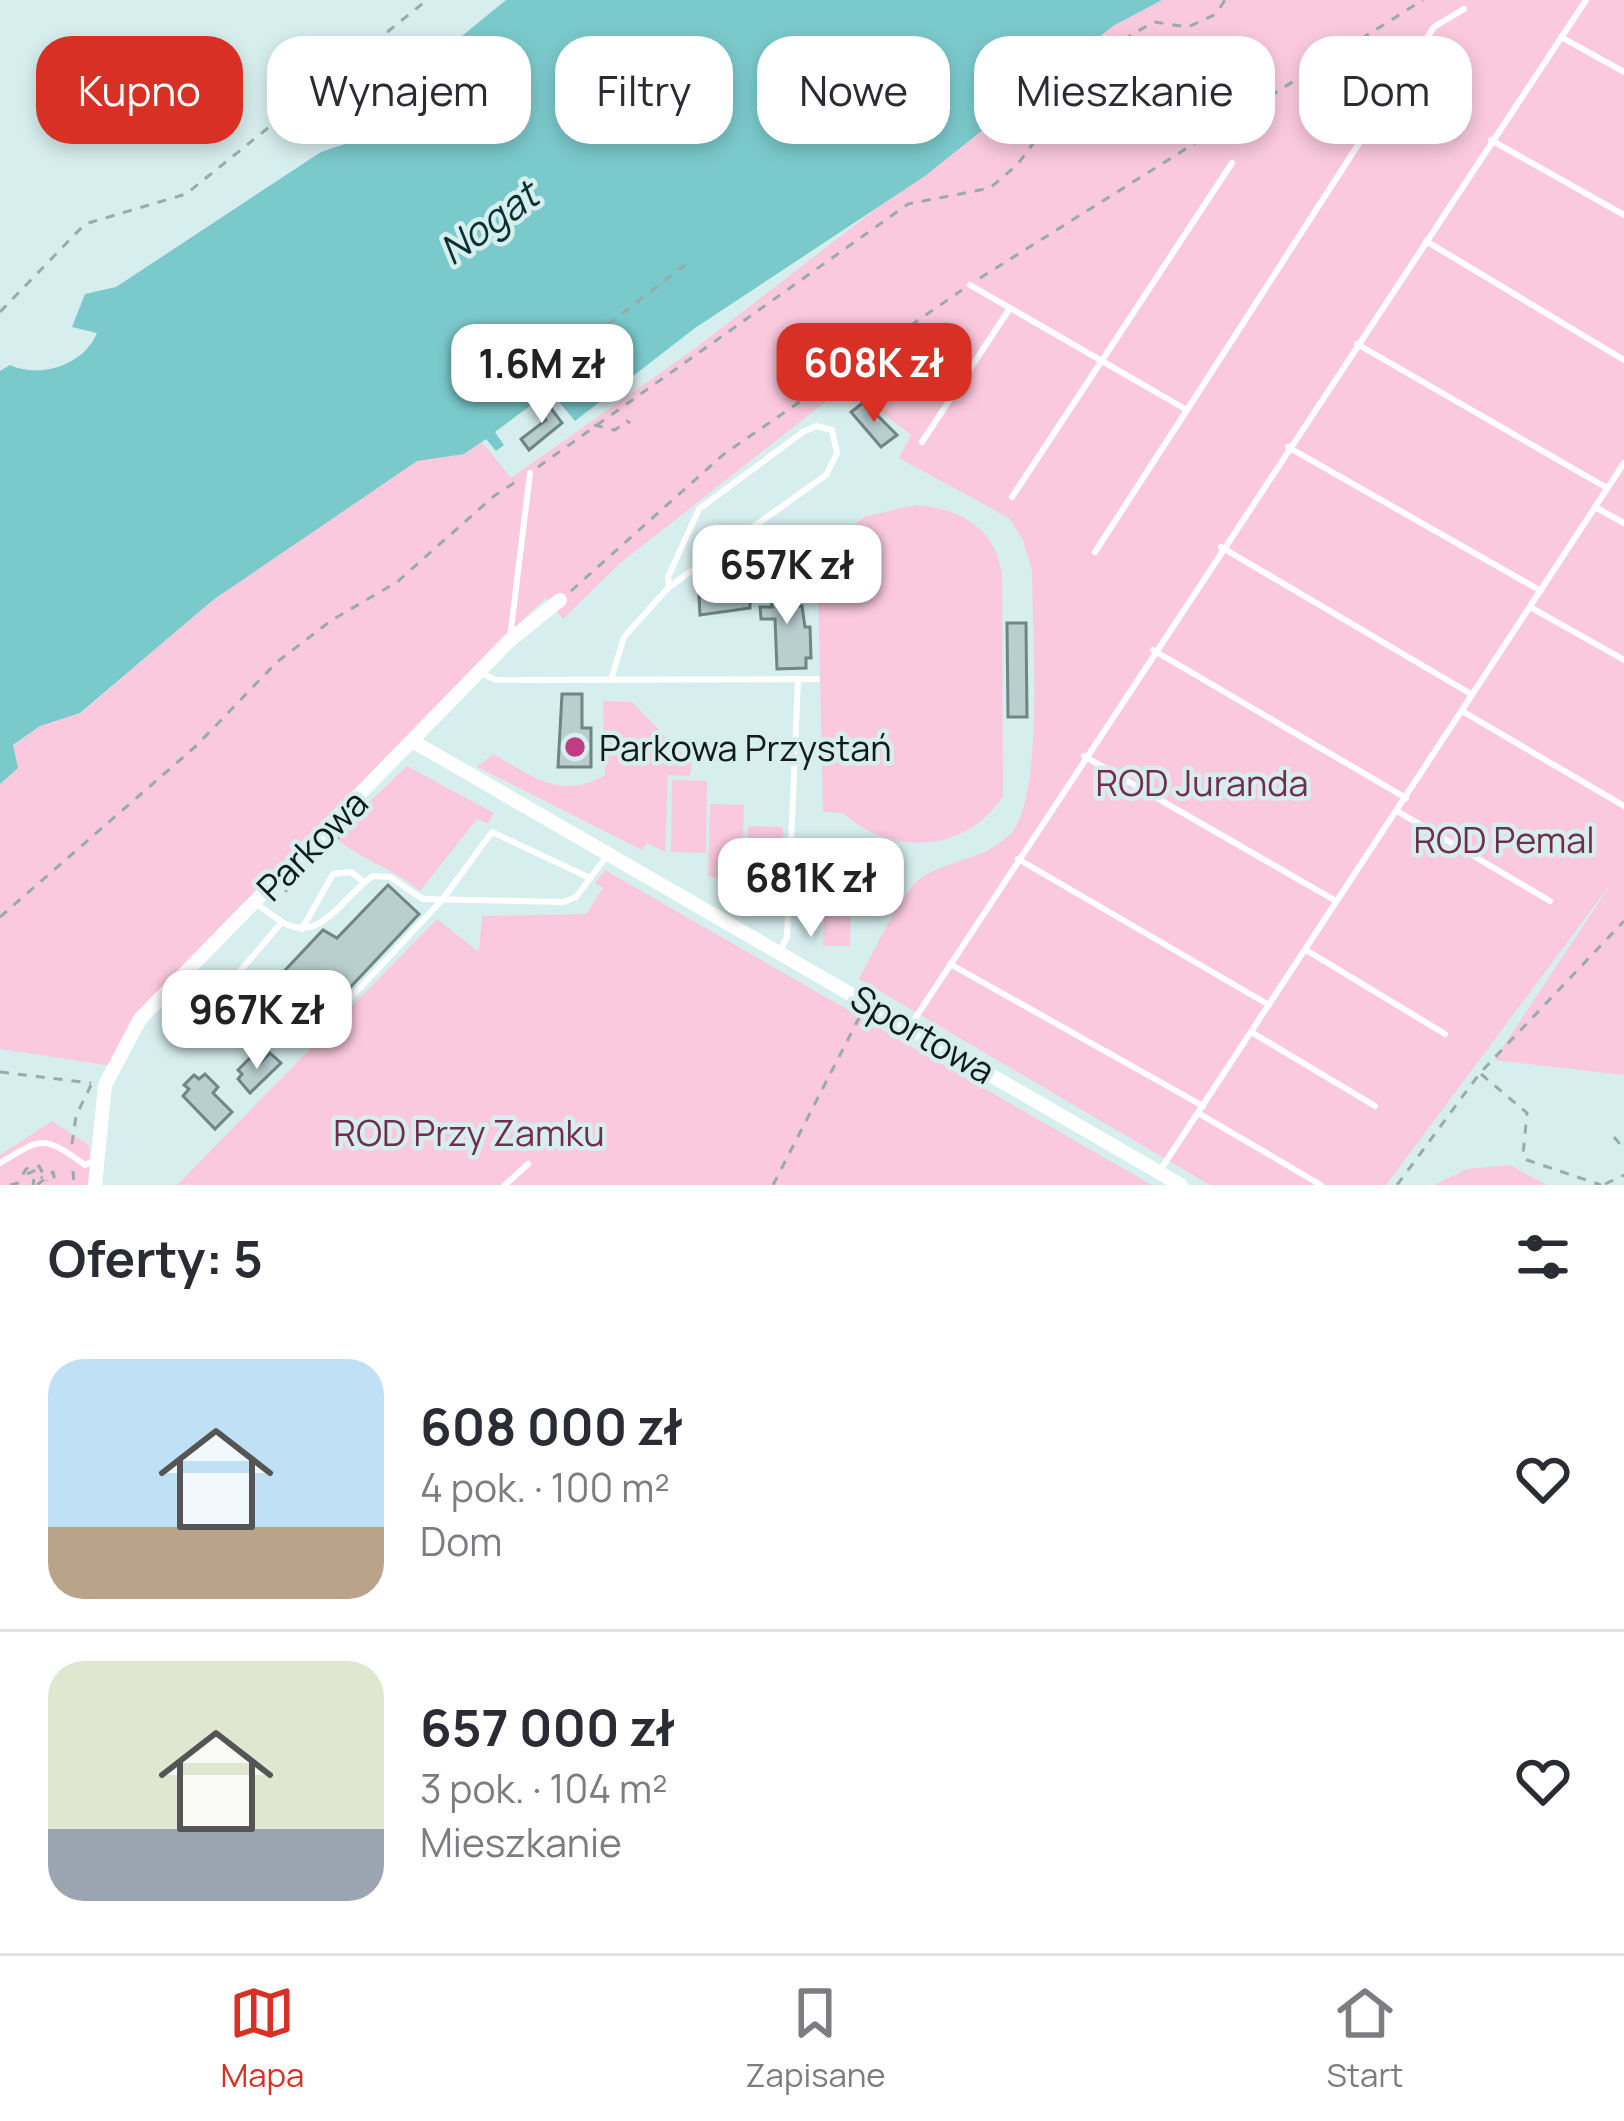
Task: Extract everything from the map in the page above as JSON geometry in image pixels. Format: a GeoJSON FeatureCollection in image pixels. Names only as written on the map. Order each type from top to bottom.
{"type":"FeatureCollection","features":[{"type":"Feature","properties":{"kind":"street","name":"Parkowa"},"geometry":{"type":"LineString","coordinates":[[95,1185],[98,1084],[140,1019],[509,641],[560,600]]}},
{"type":"Feature","properties":{"kind":"street","name":"Sportowa"},"geometry":{"type":"LineString","coordinates":[[414,742],[1180,1185]]}},
{"type":"Feature","properties":{"kind":"lane"},"geometry":{"type":"LineString","coordinates":[[910,1026],[1221,547],[1586,0]]}},
{"type":"Feature","properties":{"kind":"lane"},"geometry":{"type":"LineString","coordinates":[[1095,552],[1434,27],[1464,9]]}},
{"type":"Feature","properties":{"kind":"lane"},"geometry":{"type":"LineString","coordinates":[[1561,37],[1624,72]]}},
{"type":"Feature","properties":{"kind":"lane"},"geometry":{"type":"LineString","coordinates":[[1491,140],[1624,215]]}},
{"type":"Feature","properties":{"kind":"lane"},"geometry":{"type":"LineString","coordinates":[[1012,497],[1232,163]]}},
{"type":"Feature","properties":{"kind":"lane"},"geometry":{"type":"LineString","coordinates":[[1426,241],[1624,360]]}},
{"type":"Feature","properties":{"kind":"lane"},"geometry":{"type":"LineString","coordinates":[[970,285],[1187,410]]}},
{"type":"Feature","properties":{"kind":"lane"},"geometry":{"type":"LineString","coordinates":[[922,442],[1010,308]]}},
{"type":"Feature","properties":{"kind":"lane"},"geometry":{"type":"LineString","coordinates":[[1357,344],[1607,488]]}},
{"type":"Feature","properties":{"kind":"lane"},"geometry":{"type":"LineString","coordinates":[[611,680],[624,637],[669,586],[826,475],[836,453],[832,430],[816,427],[803,432],[698,509],[668,578],[669,586]]}},
{"type":"Feature","properties":{"kind":"lane"},"geometry":{"type":"LineString","coordinates":[[1288,448],[1540,591]]}},
{"type":"Feature","properties":{"kind":"lane"},"geometry":{"type":"LineString","coordinates":[[1159,1172],[1624,463]]}},
{"type":"Feature","properties":{"kind":"lane"},"geometry":{"type":"LineString","coordinates":[[509,641],[530,473]]}},
{"type":"Feature","properties":{"kind":"lane"},"geometry":{"type":"LineString","coordinates":[[1595,507],[1624,523]]}},
{"type":"Feature","properties":{"kind":"lane"},"geometry":{"type":"LineString","coordinates":[[1221,547],[1473,695]]}},
{"type":"Feature","properties":{"kind":"lane"},"geometry":{"type":"LineString","coordinates":[[1530,607],[1624,660]]}},
{"type":"Feature","properties":{"kind":"lane"},"geometry":{"type":"LineString","coordinates":[[1154,650],[1406,797]]}},
{"type":"Feature","properties":{"kind":"lane"},"geometry":{"type":"LineString","coordinates":[[481,673],[496,680],[817,679]]}},
{"type":"Feature","properties":{"kind":"lane"},"geometry":{"type":"LineString","coordinates":[[780,951],[787,937],[798,679]]}},
{"type":"Feature","properties":{"kind":"lane"},"geometry":{"type":"LineString","coordinates":[[1462,711],[1624,806]]}},
{"type":"Feature","properties":{"kind":"lane"},"geometry":{"type":"LineString","coordinates":[[1084,756],[1337,902]]}},
{"type":"Feature","properties":{"kind":"lane"},"geometry":{"type":"LineString","coordinates":[[1396,811],[1550,902]]}},
{"type":"Feature","properties":{"kind":"lane"},"geometry":{"type":"LineString","coordinates":[[189,969],[271,1038],[320,1033],[442,901],[492,832],[590,878]]}},
{"type":"Feature","properties":{"kind":"lane"},"geometry":{"type":"LineString","coordinates":[[255,902],[282,922],[302,929],[319,926],[373,876],[390,877],[423,899],[564,902],[576,897],[609,853]]}},
{"type":"Feature","properties":{"kind":"lane"},"geometry":{"type":"LineString","coordinates":[[1018,859],[1270,1005]]}},
{"type":"Feature","properties":{"kind":"lane"},"geometry":{"type":"LineString","coordinates":[[302,929],[333,874],[351,872],[364,882]]}},
{"type":"Feature","properties":{"kind":"lane"},"geometry":{"type":"LineString","coordinates":[[214,989],[229,984],[282,922]]}},
{"type":"Feature","properties":{"kind":"lane"},"geometry":{"type":"LineString","coordinates":[[1306,950],[1444,1034]]}},
{"type":"Feature","properties":{"kind":"lane"},"geometry":{"type":"LineString","coordinates":[[950,964],[1321,1185]]}},
{"type":"Feature","properties":{"kind":"lane"},"geometry":{"type":"LineString","coordinates":[[1251,1033],[1375,1106]]}},
{"type":"Feature","properties":{"kind":"lane"},"geometry":{"type":"LineString","coordinates":[[0,1163],[38,1140],[52,1141],[85,1165],[96,1160]]}},
{"type":"Feature","properties":{"kind":"lane"},"geometry":{"type":"LineString","coordinates":[[506,1185],[528,1164]]}},
{"type":"Feature","properties":{"kind":"path"},"geometry":{"type":"LineString","coordinates":[[0,313],[85,224],[186,194],[427,0]]}},
{"type":"Feature","properties":{"kind":"path"},"geometry":{"type":"LineString","coordinates":[[0,917],[196,746],[278,662],[332,620],[397,582],[494,496],[908,204],[990,188],[1017,165],[1093,64],[1154,22],[1188,27],[1216,14],[1225,0]]}},
{"type":"Feature","properties":{"kind":"path"},"geometry":{"type":"LineString","coordinates":[[476,400],[522,364],[549,393],[620,340],[607,326],[685,266]]}},
{"type":"Feature","properties":{"kind":"path"},"geometry":{"type":"LineString","coordinates":[[592,425],[615,430],[627,421],[630,424]]}},
{"type":"Feature","properties":{"kind":"path"},"geometry":{"type":"LineString","coordinates":[[791,846],[856,856],[855,873]]}},
{"type":"Feature","properties":{"kind":"path"},"geometry":{"type":"LineString","coordinates":[[1397,1185],[1480,1073],[1624,921]]}},
{"type":"Feature","properties":{"kind":"path"},"geometry":{"type":"LineString","coordinates":[[773,1185],[868,1002]]}},
{"type":"Feature","properties":{"kind":"path"},"geometry":{"type":"LineString","coordinates":[[0,1072],[98,1084],[73,1127],[74,1185]]}},
{"type":"Feature","properties":{"kind":"path"},"geometry":{"type":"LineString","coordinates":[[1480,1073],[1527,1113],[1523,1155],[1527,1160],[1602,1185],[1624,1175]]}},
{"type":"Feature","properties":{"kind":"path"},"geometry":{"type":"LineString","coordinates":[[1614,1138],[1624,1149]]}},
{"type":"Feature","properties":{"kind":"path"},"geometry":{"type":"LineString","coordinates":[[30,1180],[53,1172],[56,1185]]}},
{"type":"Feature","properties":{"kind":"green space"},"geometry":{"type":"Polygon","coordinates":[[[1162,0],[1624,0],[1624,1075],[1494,1060],[1613,881],[1386,1185],[1210,1185],[859,979],[913,885],[932,872],[991,848],[1011,833],[1029,784],[1034,668],[1032,571],[1023,540],[1009,518],[899,458],[911,435],[847,385],[619,564],[563,619],[546,598],[458,685],[186,976],[112,1066],[0,1049],[0,784],[18,768],[13,746],[39,726],[81,713],[213,600],[417,460],[464,454],[482,442],[511,478],[697,347],[974,133],[974,144],[1275,144],[1275,36],[1100,36],[1162,0]]]}},
{"type":"Feature","properties":{"kind":"green space"},"geometry":{"type":"Polygon","coordinates":[[[915,505],[947,511],[974,524],[992,545],[1002,576],[1003,796],[969,829],[927,842],[883,837],[843,813],[823,812],[817,540],[839,540],[864,517],[915,505]]]}},
{"type":"Feature","properties":{"kind":"green space"},"geometry":{"type":"Polygon","coordinates":[[[603,701],[632,702],[692,764],[690,776],[668,775],[665,852],[647,843],[642,850],[477,767],[493,754],[561,786],[605,775],[603,701]]]}},
{"type":"Feature","properties":{"kind":"green space"},"geometry":{"type":"Polygon","coordinates":[[[407,766],[494,813],[488,824],[477,819],[420,891],[333,836],[407,766]]]}},
{"type":"Feature","properties":{"kind":"green space"},"geometry":{"type":"Polygon","coordinates":[[[672,780],[707,781],[706,853],[671,852],[672,780]]]}},
{"type":"Feature","properties":{"kind":"green space"},"geometry":{"type":"Polygon","coordinates":[[[710,804],[744,805],[742,877],[708,877],[710,804]]]}},
{"type":"Feature","properties":{"kind":"green space"},"geometry":{"type":"Polygon","coordinates":[[[748,826],[783,827],[780,898],[746,896],[748,826]]]}},
{"type":"Feature","properties":{"kind":"green space"},"geometry":{"type":"Polygon","coordinates":[[[801,859],[851,860],[850,946],[823,946],[824,902],[801,901],[801,859]]]}},
{"type":"Feature","properties":{"kind":"green space","name":"ROD Przy Zamku"},"geometry":{"type":"Polygon","coordinates":[[[605,870],[1152,1185],[177,1185],[437,919],[479,952],[482,916],[586,914],[603,888],[595,883],[605,870]]]}},
{"type":"Feature","properties":{"kind":"green space"},"geometry":{"type":"Polygon","coordinates":[[[52,1121],[89,1145],[92,1185],[0,1185],[0,1155],[52,1121]]]}},
{"type":"Feature","properties":{"kind":"green space"},"geometry":{"type":"Polygon","coordinates":[[[1510,1165],[1547,1185],[1434,1185],[1467,1169],[1510,1165]]]}},
{"type":"Feature","properties":{"kind":"water","name":"Nogat"},"geometry":{"type":"Polygon","coordinates":[[[506,0],[1162,0],[1100,36],[974,36],[974,137],[925,176],[695,328],[575,421],[550,391],[495,432],[504,445],[496,451],[486,439],[464,454],[417,461],[213,600],[80,713],[40,726],[13,745],[18,768],[0,784],[0,371],[10,365],[34,370],[72,361],[97,333],[72,327],[85,294],[116,287],[321,152],[345,144],[531,144],[531,36],[462,36],[506,0]]]}},
{"type":"Feature","properties":{"kind":"building"},"geometry":{"type":"Polygon","coordinates":[[[544,399],[562,423],[529,450],[521,439],[546,420],[535,405],[544,399]]]}},
{"type":"Feature","properties":{"kind":"building"},"geometry":{"type":"Polygon","coordinates":[[[864,402],[897,435],[881,447],[851,412],[864,402]]]}},
{"type":"Feature","properties":{"kind":"building"},"geometry":{"type":"Polygon","coordinates":[[[770,568],[783,568],[784,606],[802,606],[805,627],[810,627],[811,658],[806,658],[806,668],[777,669],[775,619],[761,619],[760,607],[772,607],[770,568]]]}},
{"type":"Feature","properties":{"kind":"building"},"geometry":{"type":"Polygon","coordinates":[[[699,596],[750,596],[750,608],[700,615],[699,596]]]}},
{"type":"Feature","properties":{"kind":"building"},"geometry":{"type":"Polygon","coordinates":[[[1007,623],[1026,623],[1027,717],[1008,717],[1007,623]]]}},
{"type":"Feature","properties":{"kind":"building","name":"Parkowa Przystań"},"geometry":{"type":"Polygon","coordinates":[[[562,694],[582,694],[582,728],[591,728],[591,767],[558,767],[562,694]]]}},
{"type":"Feature","properties":{"kind":"building"},"geometry":{"type":"Polygon","coordinates":[[[388,885],[419,914],[315,1025],[308,1026],[289,1007],[268,1026],[252,1012],[257,1000],[323,930],[337,938],[388,885]]]}},
{"type":"Feature","properties":{"kind":"building"},"geometry":{"type":"Polygon","coordinates":[[[270,1053],[281,1063],[250,1093],[238,1079],[242,1074],[238,1070],[250,1058],[259,1064],[270,1053]]]}},
{"type":"Feature","properties":{"kind":"building"},"geometry":{"type":"Polygon","coordinates":[[[205,1074],[218,1087],[213,1093],[232,1112],[215,1129],[183,1096],[189,1089],[184,1085],[194,1075],[199,1079],[205,1074]]]}},
{"type":"Feature","properties":{"kind":"place","name":"Parkowa Przystań"},"geometry":{"type":"Point","coordinates":[575,747]}},
{"type":"Feature","properties":{"kind":"park label","name":"ROD Juranda"},"geometry":{"type":"Point","coordinates":[1202,782]}},
{"type":"Feature","properties":{"kind":"park label","name":"ROD Pemal"},"geometry":{"type":"Point","coordinates":[1504,839]}}]}
